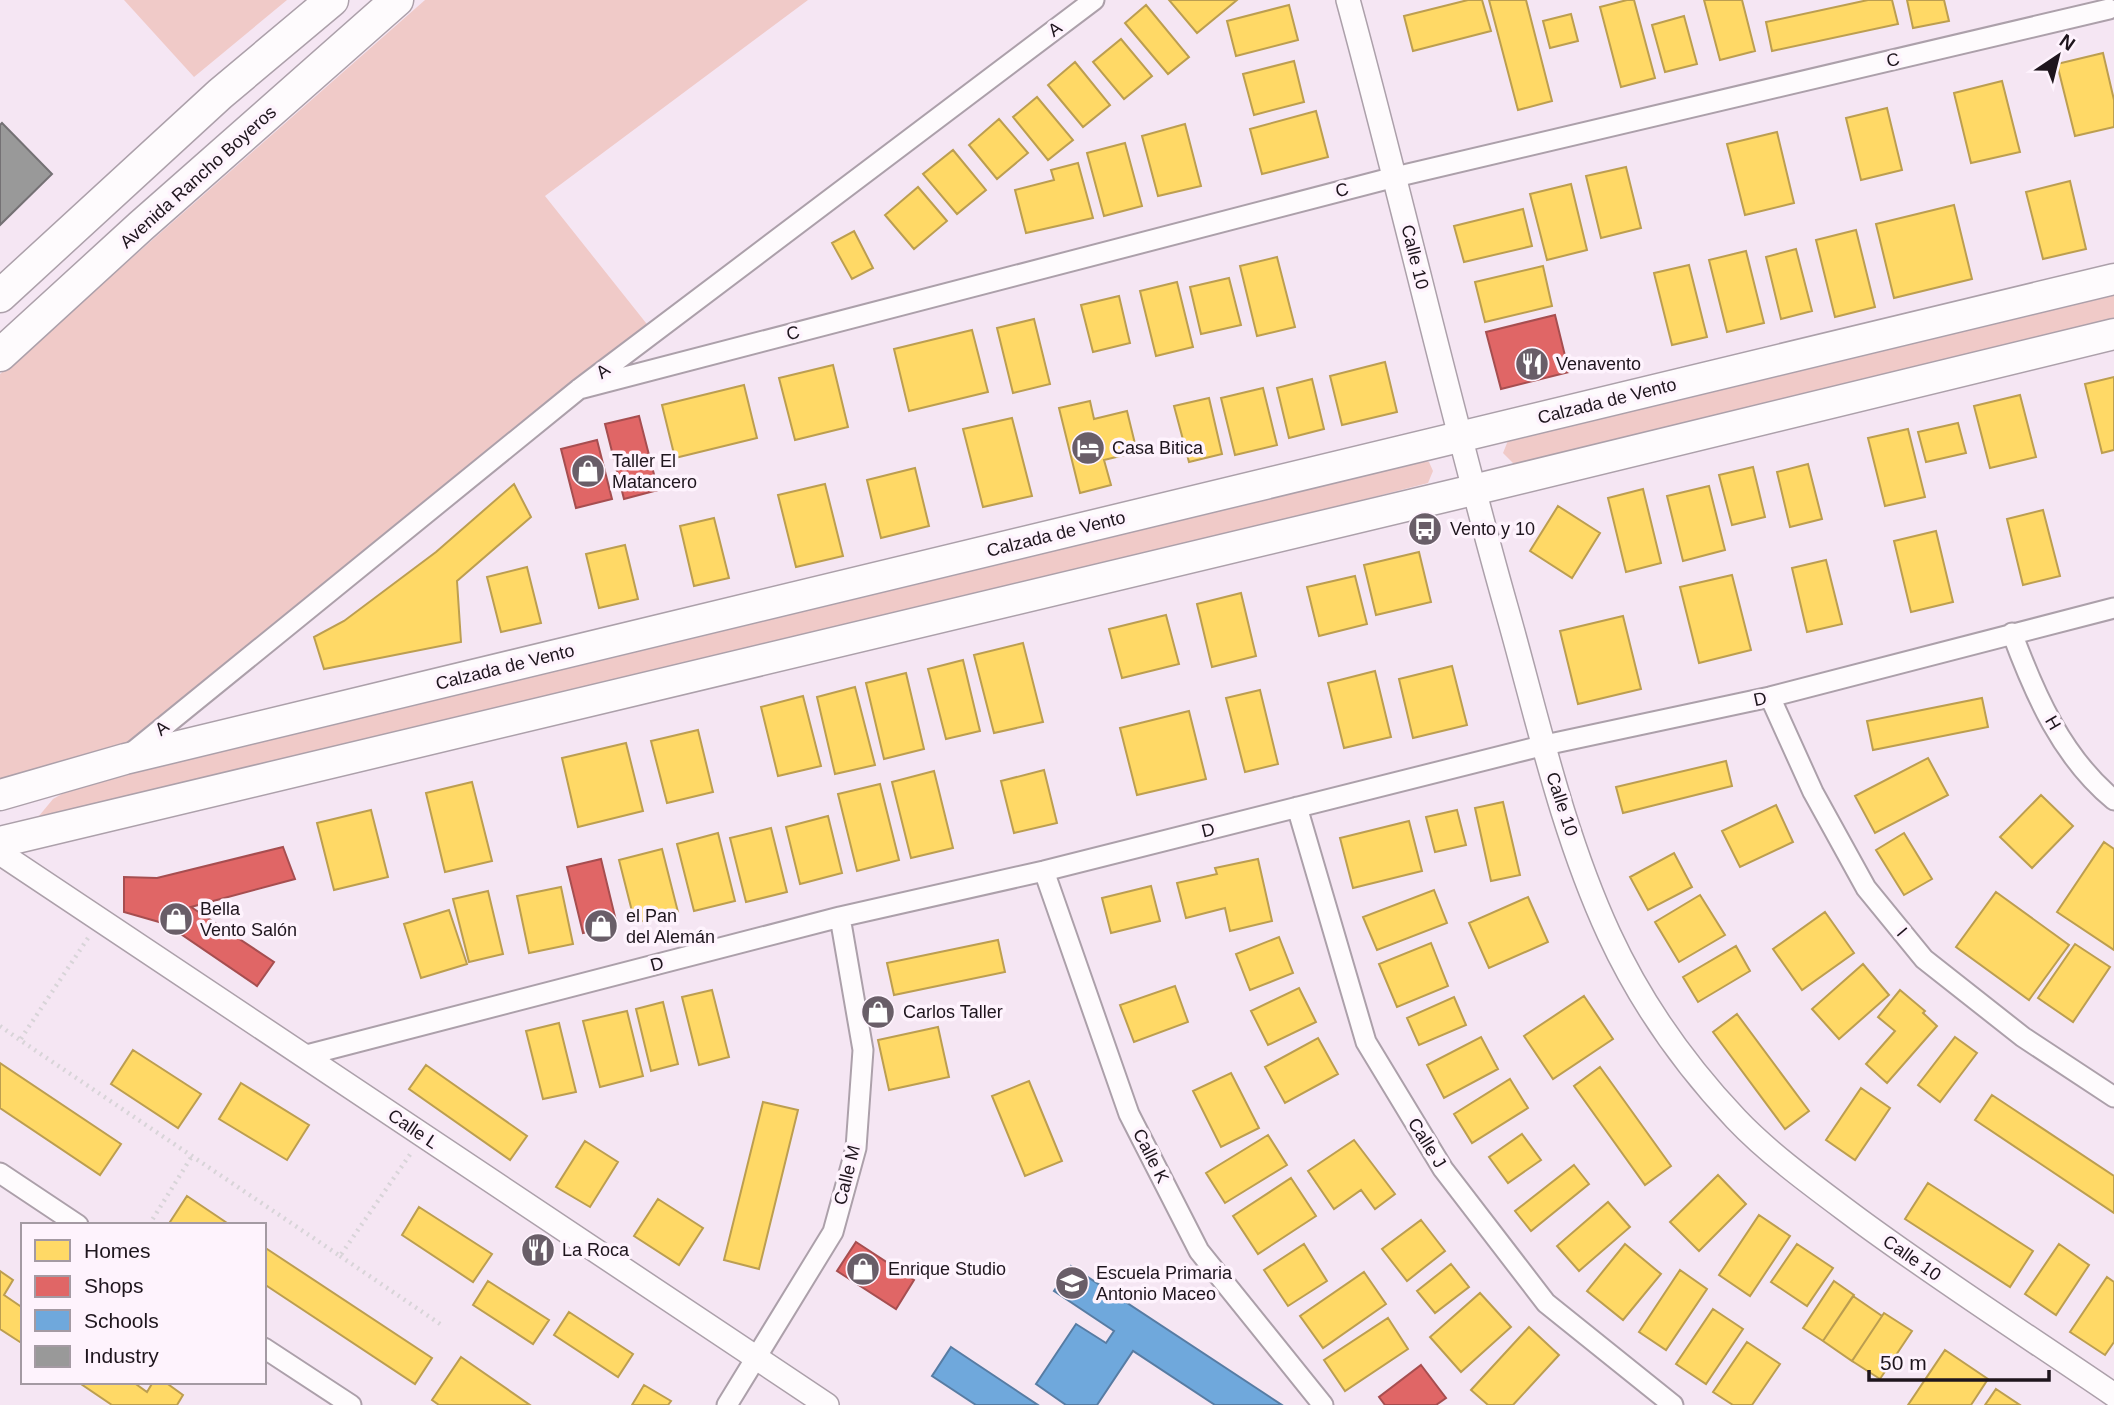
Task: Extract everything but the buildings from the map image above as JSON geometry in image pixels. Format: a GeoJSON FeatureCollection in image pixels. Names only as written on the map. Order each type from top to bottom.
{"type":"FeatureCollection","features":[{"type":"Feature","properties":{"kind":"highway"},"geometry":{"type":"LineString","coordinates":[[0,296],[220,94],[332,0]]}},
{"type":"Feature","properties":{"kind":"highway","name":"Avenida Rancho Boyeros"},"geometry":{"type":"LineString","coordinates":[[0,355],[141,226],[397,0]]}},
{"type":"Feature","properties":{"kind":"main road","name":"Calzada de Vento"},"geometry":{"type":"LineString","coordinates":[[14,792],[125,759],[2114,279]]}},
{"type":"Feature","properties":{"kind":"main road"},"geometry":{"type":"LineString","coordinates":[[14,792],[10,815],[16,824],[14,839],[2114,334]]}},
{"type":"Feature","properties":{"kind":"street","name":"A"},"geometry":{"type":"LineString","coordinates":[[125,759],[579,389],[1094,0]]}},
{"type":"Feature","properties":{"kind":"street","name":"Calle 10"},"geometry":{"type":"LineString","coordinates":[[1348,0],[1396,178],[1458,437],[1570,831],[1613,943],[1634,983],[1682,1055],[1738,1121],[1816,1188],[1906,1254],[2114,1395]]}},
{"type":"Feature","properties":{"kind":"street"},"geometry":{"type":"LineString","coordinates":[[2086,0],[2111,10]]}},
{"type":"Feature","properties":{"kind":"street","name":"C"},"geometry":{"type":"LineString","coordinates":[[579,389],[1396,178],[2111,10]]}},
{"type":"Feature","properties":{"kind":"street","name":"D"},"geometry":{"type":"LineString","coordinates":[[303,1056],[840,917],[1044,871],[1545,745],[1770,697],[2114,608]]}},
{"type":"Feature","properties":{"kind":"street","name":"H"},"geometry":{"type":"LineString","coordinates":[[2012,633],[2031,684],[2052,723],[2078,764],[2114,800]]}},
{"type":"Feature","properties":{"kind":"street","name":"I"},"geometry":{"type":"LineString","coordinates":[[1770,697],[1813,792],[1866,888],[1924,959],[2023,1037],[2114,1097]]}},
{"type":"Feature","properties":{"kind":"street","name":"Calle J"},"geometry":{"type":"LineString","coordinates":[[1297,807],[1366,1042],[1443,1169],[1546,1303],[1673,1405]]}},
{"type":"Feature","properties":{"kind":"street","name":"Calle L"},"geometry":{"type":"LineString","coordinates":[[0,853],[827,1405]]}},
{"type":"Feature","properties":{"kind":"street","name":"Calle K"},"geometry":{"type":"LineString","coordinates":[[1044,871],[1129,1114],[1199,1251],[1323,1405]]}},
{"type":"Feature","properties":{"kind":"street","name":"Calle M"},"geometry":{"type":"LineString","coordinates":[[727,1405],[833,1232],[856,1148],[863,1050],[840,917]]}},
{"type":"Feature","properties":{"kind":"street"},"geometry":{"type":"LineString","coordinates":[[0,1173],[75,1223]]}},
{"type":"Feature","properties":{"kind":"street"},"geometry":{"type":"LineString","coordinates":[[266,1349],[351,1405]]}},
{"type":"Feature","properties":{"kind":"path"},"geometry":{"type":"LineString","coordinates":[[20,1040],[100,920]]}},
{"type":"Feature","properties":{"kind":"path"},"geometry":{"type":"LineString","coordinates":[[0,1026],[443,1326]]}},
{"type":"Feature","properties":{"kind":"path"},"geometry":{"type":"LineString","coordinates":[[340,1256],[423,1135]]}},
{"type":"Feature","properties":{"kind":"path"},"geometry":{"type":"LineString","coordinates":[[150,1223],[192,1156]]}},
{"type":"Feature","properties":{"kind":"shaded area"},"geometry":{"type":"Polygon","coordinates":[[[124,0],[287,0],[194,77],[124,0]]]}},
{"type":"Feature","properties":{"kind":"shaded area"},"geometry":{"type":"Polygon","coordinates":[[[425,0],[808,0],[545,196],[654,333],[125,759],[0,795],[0,374],[425,0]]]}},
{"type":"Feature","properties":{"kind":"shaded area"},"geometry":{"type":"Polygon","coordinates":[[[2114,290],[2114,318],[1514,464],[1503,453],[1509,438],[2114,290]]]}},
{"type":"Feature","properties":{"kind":"shaded area"},"geometry":{"type":"Polygon","coordinates":[[[1418,459],[1429,462],[1433,471],[1428,483],[735,662],[34,822],[53,799],[76,786],[1418,459]]]}},
{"type":"Feature","properties":{"kind":"place","name":"Venavento"},"geometry":{"type":"Point","coordinates":[1532,364]}},
{"type":"Feature","properties":{"kind":"place","name":"Casa Bitica"},"geometry":{"type":"Point","coordinates":[1088,448]}},
{"type":"Feature","properties":{"kind":"place","name":"Taller El Matancero"},"geometry":{"type":"Point","coordinates":[588,471]}},
{"type":"Feature","properties":{"kind":"place","name":"Vento y 10"},"geometry":{"type":"Point","coordinates":[1425,529]}},
{"type":"Feature","properties":{"kind":"place","name":"Bella Vento Salón"},"geometry":{"type":"Point","coordinates":[176,919]}},
{"type":"Feature","properties":{"kind":"place","name":"el Pan del Alemán"},"geometry":{"type":"Point","coordinates":[601,926]}},
{"type":"Feature","properties":{"kind":"place","name":"Carlos Taller"},"geometry":{"type":"Point","coordinates":[878,1012]}},
{"type":"Feature","properties":{"kind":"place","name":"La Roca"},"geometry":{"type":"Point","coordinates":[538,1250]}},
{"type":"Feature","properties":{"kind":"place","name":"Enrique Studio"},"geometry":{"type":"Point","coordinates":[863,1269]}},
{"type":"Feature","properties":{"kind":"place","name":"Escuela Primaria Antonio Maceo"},"geometry":{"type":"Point","coordinates":[1072,1283]}}]}
